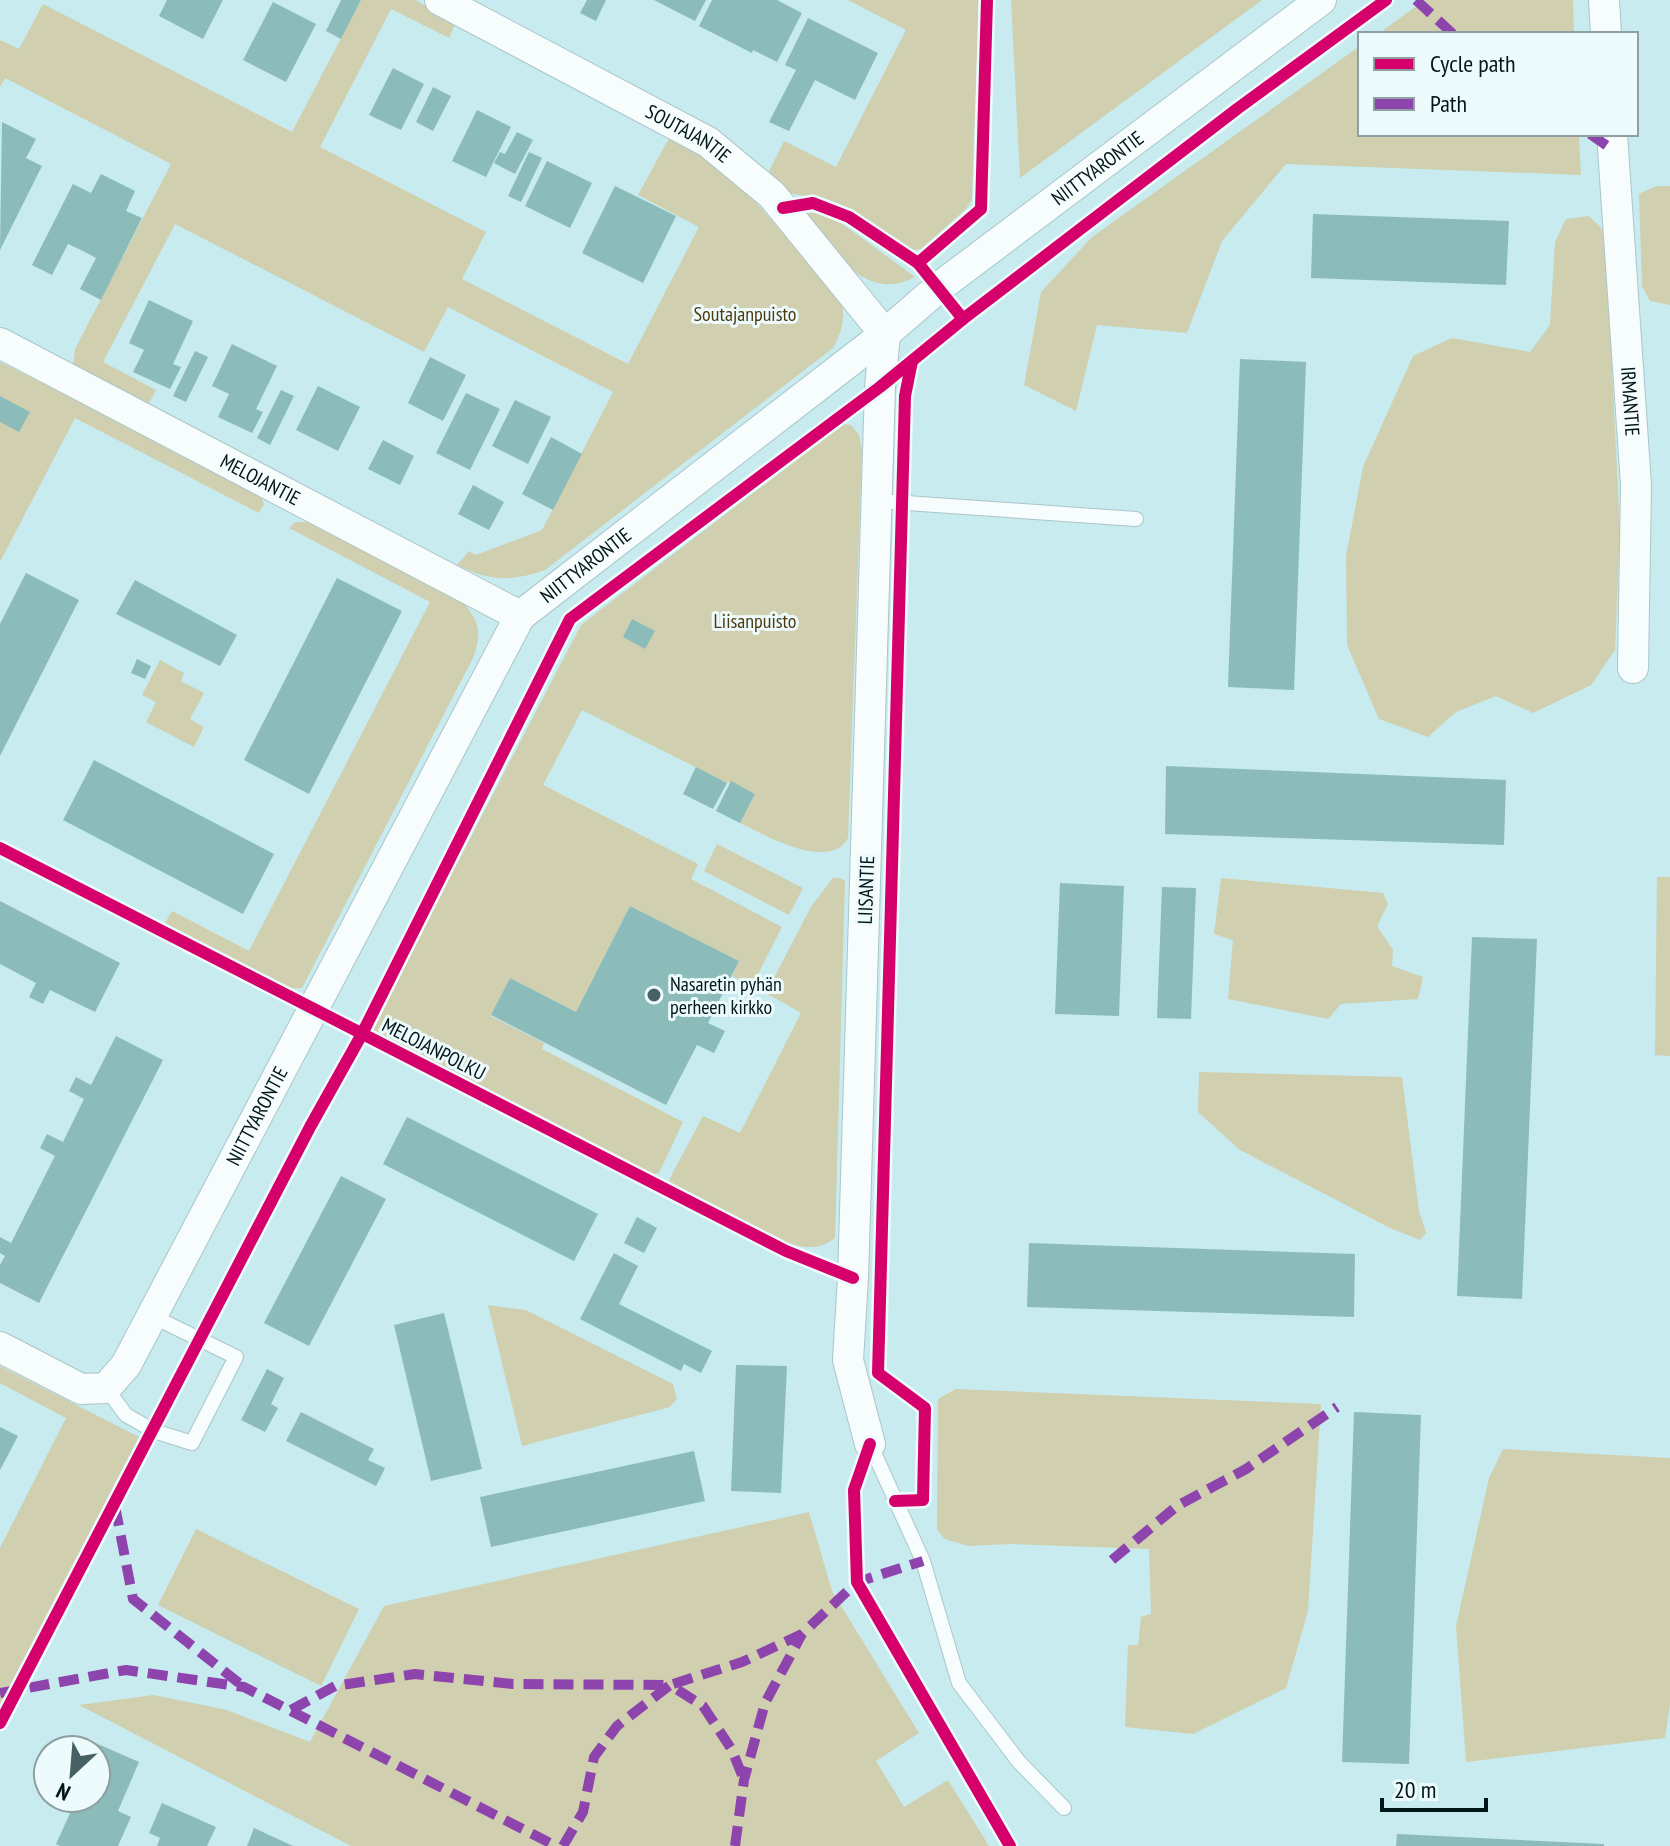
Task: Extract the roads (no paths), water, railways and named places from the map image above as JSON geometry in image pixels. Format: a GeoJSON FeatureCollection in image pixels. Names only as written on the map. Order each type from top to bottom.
{"type":"FeatureCollection","features":[{"type":"Feature","properties":{"kind":"street","name":"SOUTAJANTIE"},"geometry":{"type":"LineString","coordinates":[[440,0],[708,142],[772,195],[885,334]]}},
{"type":"Feature","properties":{"kind":"street","name":"NIITTYARONTIE"},"geometry":{"type":"LineString","coordinates":[[106,1388],[126,1365],[520,616],[885,334],[938,288],[1321,0]]}},
{"type":"Feature","properties":{"kind":"street"},"geometry":{"type":"LineString","coordinates":[[1604,0],[1606,32]]}},
{"type":"Feature","properties":{"kind":"street","name":"IRMANTIE"},"geometry":{"type":"LineString","coordinates":[[1612,136],[1636,485],[1633,668]]}},
{"type":"Feature","properties":{"kind":"street","name":"LIISANTIE"},"geometry":{"type":"LineString","coordinates":[[870,1444],[848,1360],[854,1263],[880,387],[885,334]]}},
{"type":"Feature","properties":{"kind":"street","name":"MELOJANTIE"},"geometry":{"type":"LineString","coordinates":[[0,343],[520,616]]}},
{"type":"Feature","properties":{"kind":"street"},"geometry":{"type":"LineString","coordinates":[[0,1347],[81,1389],[106,1388]]}},
{"type":"Feature","properties":{"kind":"lane"},"geometry":{"type":"LineString","coordinates":[[878,501],[1136,519]]}},
{"type":"Feature","properties":{"kind":"lane"},"geometry":{"type":"LineString","coordinates":[[106,1388],[126,1415],[154,1431],[192,1443],[236,1357],[152,1316]]}},
{"type":"Feature","properties":{"kind":"lane"},"geometry":{"type":"LineString","coordinates":[[870,1444],[923,1561],[959,1683],[1019,1762],[1064,1808]]}},
{"type":"Feature","properties":{"kind":"place","name":"Nasaretin pyhän perheen kirkko"},"geometry":{"type":"Point","coordinates":[654,995]}},
{"type":"Feature","properties":{"kind":"park label","name":"Soutajanpuisto"},"geometry":{"type":"Point","coordinates":[745,314]}},
{"type":"Feature","properties":{"kind":"park label","name":"Liisanpuisto"},"geometry":{"type":"Point","coordinates":[755,621]}}]}
